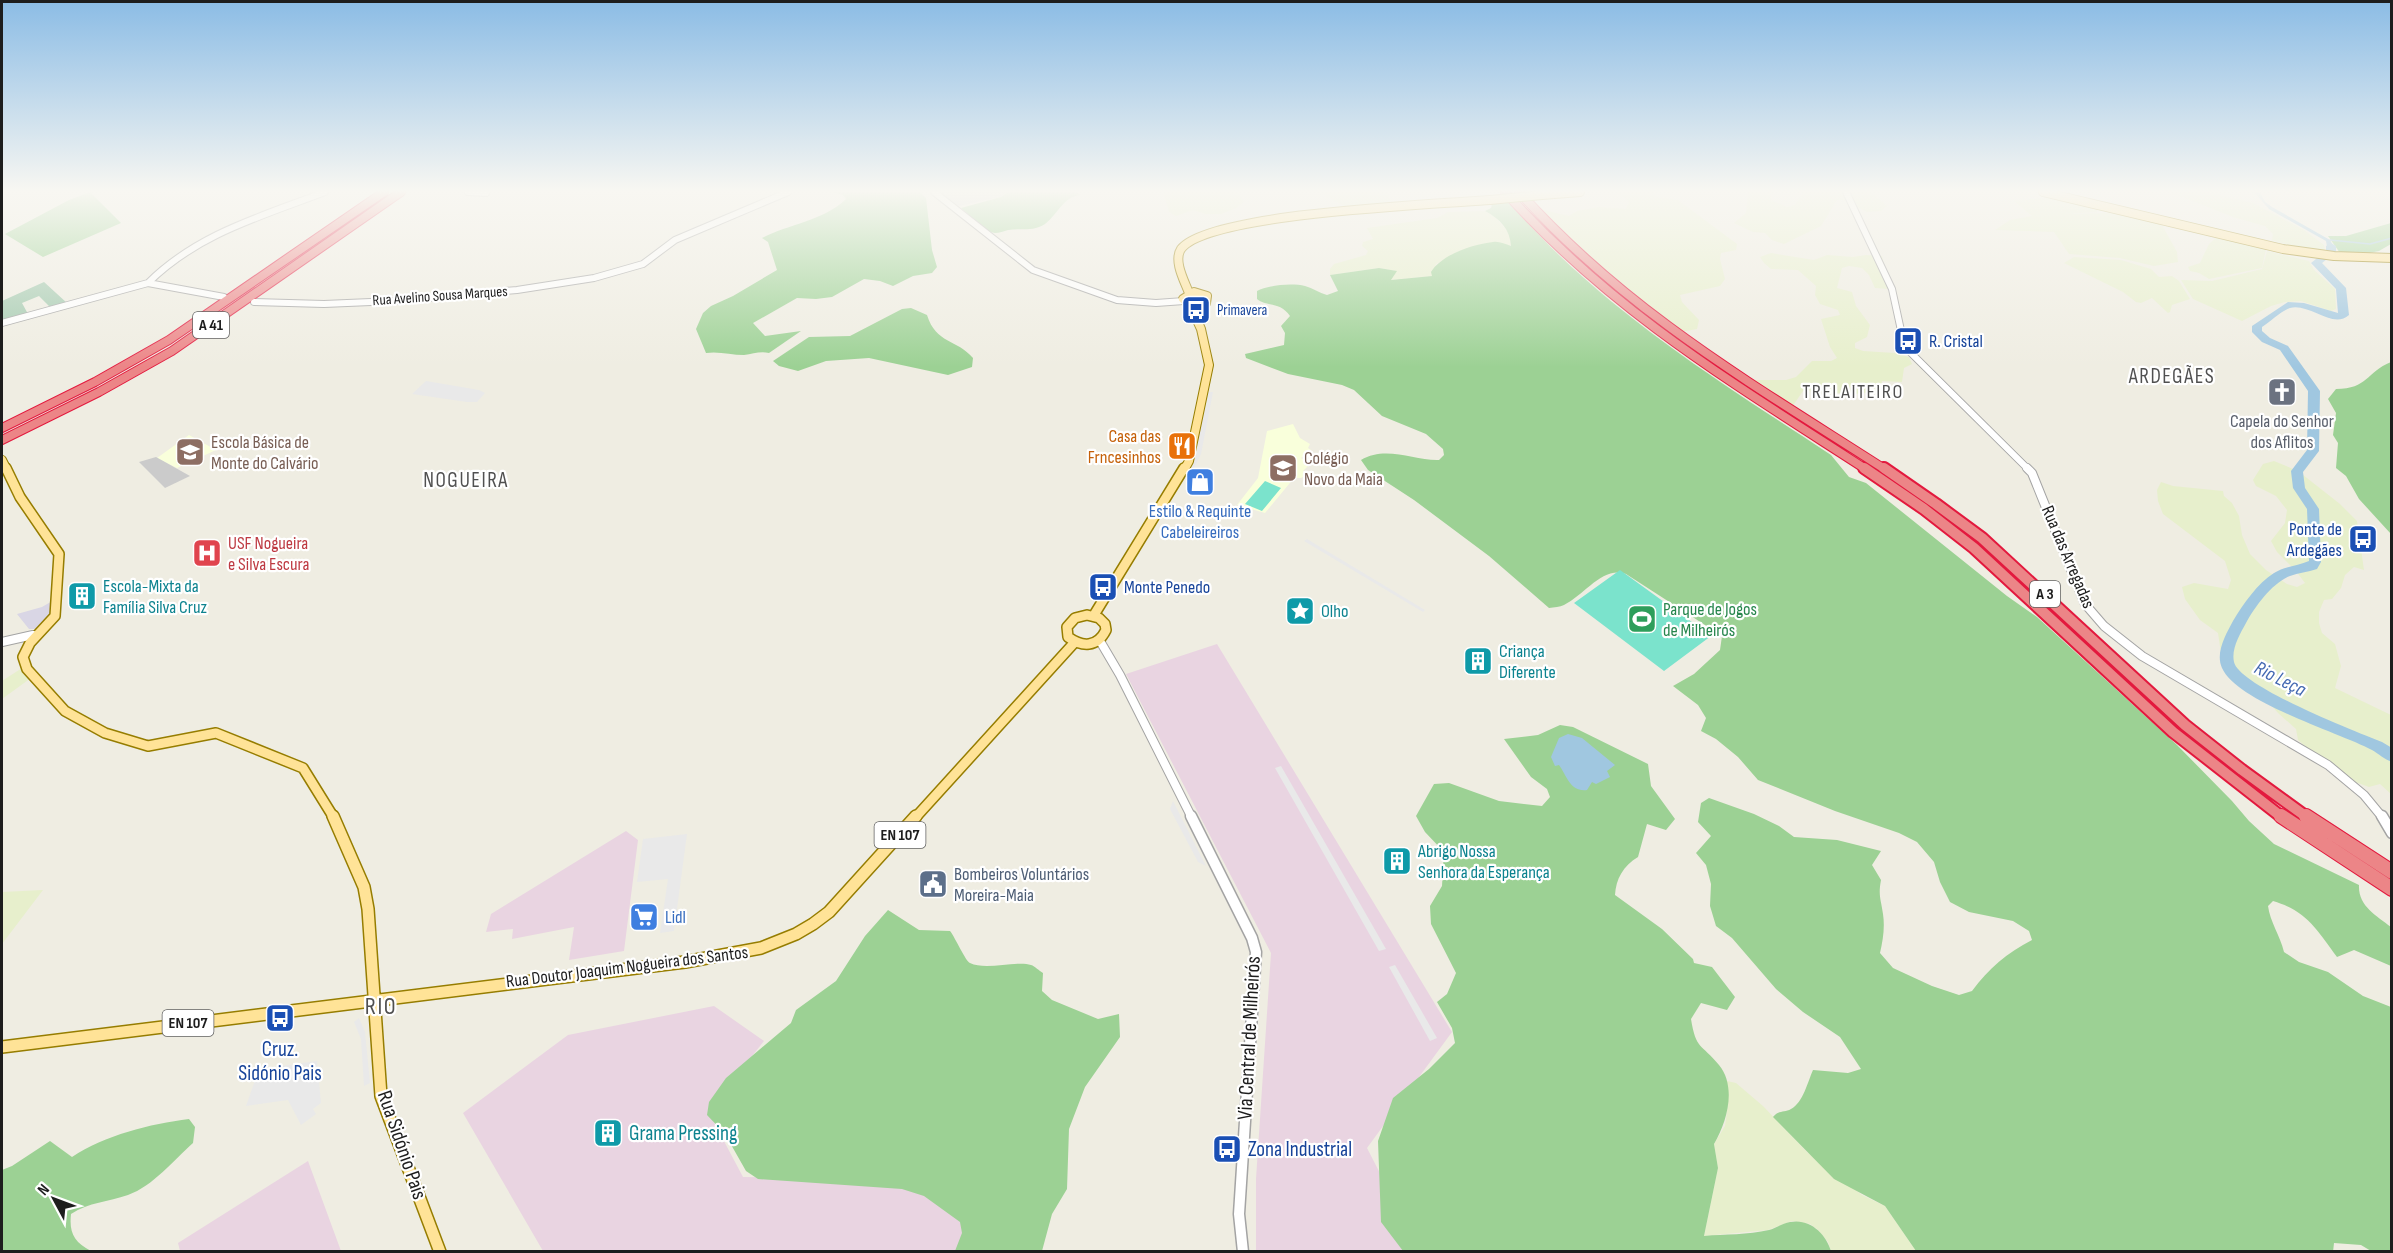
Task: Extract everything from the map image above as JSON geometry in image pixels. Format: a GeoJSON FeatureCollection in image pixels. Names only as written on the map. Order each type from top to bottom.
{"type":"FeatureCollection","features":[{"type":"Feature","properties":{"kind":"highway","name":"A 41"},"geometry":{"type":"LineString","coordinates":[[2,428],[96,382],[164,343],[299,250]]}},
{"type":"Feature","properties":{"kind":"highway","name":"A 41"},"geometry":{"type":"LineString","coordinates":[[4,438],[99,392],[183,344],[317,250]]}},
{"type":"Feature","properties":{"kind":"highway","name":"A 3"},"geometry":{"type":"LineString","coordinates":[[1561,250],[1640,319],[1711,370],[1880,478],[1948,526],[2005,574],[2122,687],[2202,756],[2288,821],[2391,889]]}},
{"type":"Feature","properties":{"kind":"highway","name":"A 3"},"geometry":{"type":"LineString","coordinates":[[1576,250],[1642,308],[1711,358],[1904,482],[1957,519],[2022,573],[2148,692],[2210,746],[2304,815],[2391,872]]}},
{"type":"Feature","properties":{"kind":"main road"},"geometry":{"type":"LineString","coordinates":[[1181,250],[1179,264],[1189,293]]}},
{"type":"Feature","properties":{"kind":"main road"},"geometry":{"type":"LineString","coordinates":[[2294,250],[2347,257],[2391,258]]}},
{"type":"Feature","properties":{"kind":"main road"},"geometry":{"type":"LineString","coordinates":[[2371,257],[2390,250]]}},
{"type":"Feature","properties":{"kind":"main road"},"geometry":{"type":"LineString","coordinates":[[1094,615],[1181,476],[1193,448],[1209,365],[1206,344],[1187,303],[1184,296],[1201,292],[1208,298],[1203,305],[1187,303]]}},
{"type":"Feature","properties":{"kind":"main road"},"geometry":{"type":"LineString","coordinates":[[2,460],[20,497],[59,554],[55,616],[33,635]]}},
{"type":"Feature","properties":{"kind":"main road"},"geometry":{"type":"LineString","coordinates":[[1094,615],[1101,619],[1106,625],[1107,632],[1100,641],[1085,645],[1074,643],[1067,634],[1069,623],[1079,616],[1094,615]]}},
{"type":"Feature","properties":{"kind":"main road","name":"Rua Sidónio Pais"},"geometry":{"type":"LineString","coordinates":[[33,635],[23,657],[27,669],[65,711],[105,733],[148,746],[216,733],[303,768],[337,822],[364,887],[368,909],[384,1106],[440,1251]]}},
{"type":"Feature","properties":{"kind":"main road","name":"Rua Doutor Joaquim Nogueira dos Santos"},"geometry":{"type":"LineString","coordinates":[[375,999],[742,954],[766,947],[793,935],[829,912],[1074,643]]}},
{"type":"Feature","properties":{"kind":"main road","name":"EN 107"},"geometry":{"type":"LineString","coordinates":[[2,1047],[375,999]]}},
{"type":"Feature","properties":{"kind":"street"},"geometry":{"type":"LineString","coordinates":[[148,283],[167,264],[187,250]]}},
{"type":"Feature","properties":{"kind":"street","name":"Rua Avelino Sousa Marques"},"geometry":{"type":"LineString","coordinates":[[254,302],[298,306],[522,290],[619,271],[657,257],[662,250]]}},
{"type":"Feature","properties":{"kind":"street"},"geometry":{"type":"LineString","coordinates":[[1008,250],[1033,270],[1117,300],[1187,303]]}},
{"type":"Feature","properties":{"kind":"street","name":"Rua das Arregadas"},"geometry":{"type":"LineString","coordinates":[[1874,250],[1892,289],[1902,335],[1910,351],[1923,367],[2032,473],[2085,604],[2096,620],[2114,637],[2142,656],[2337,772],[2370,798],[2384,817],[2391,833]]}},
{"type":"Feature","properties":{"kind":"street"},"geometry":{"type":"LineString","coordinates":[[2,323],[148,283],[224,297]]}},
{"type":"Feature","properties":{"kind":"street"},"geometry":{"type":"LineString","coordinates":[[2,642],[33,635]]}},
{"type":"Feature","properties":{"kind":"street","name":"Via Central de Milheirós"},"geometry":{"type":"LineString","coordinates":[[1100,641],[1120,675],[1252,938],[1256,952],[1239,1214],[1243,1251]]}},
{"type":"Feature","properties":{"kind":"shaded area"},"geometry":{"type":"Polygon","coordinates":[[[1465,250],[1436,264],[1432,276],[1390,280],[1396,271],[1379,268],[1330,275],[1330,269],[1334,264],[1366,255],[1368,251],[1465,250]]]}},
{"type":"Feature","properties":{"kind":"shaded area"},"geometry":{"type":"Polygon","coordinates":[[[1580,250],[1734,250],[1721,253],[1720,259],[1725,279],[1720,286],[1680,295],[1682,302],[1699,320],[1697,329],[1681,332],[1593,263],[1580,250]]]}},
{"type":"Feature","properties":{"kind":"shaded area"},"geometry":{"type":"Polygon","coordinates":[[[2067,250],[2176,250],[2178,262],[2154,266],[2120,258],[2069,254],[2067,250]]]}},
{"type":"Feature","properties":{"kind":"shaded area"},"geometry":{"type":"Polygon","coordinates":[[[2206,250],[2266,250],[2262,268],[2209,279],[2190,271],[2188,267],[2200,263],[2206,250]]]}},
{"type":"Feature","properties":{"kind":"shaded area"},"geometry":{"type":"Polygon","coordinates":[[[2335,250],[2334,256],[2328,252],[2335,250]]]}},
{"type":"Feature","properties":{"kind":"shaded area"},"geometry":{"type":"Polygon","coordinates":[[[2267,251],[2309,261],[2314,270],[2335,289],[2336,309],[2331,311],[2301,301],[2285,302],[2271,306],[2242,321],[2193,299],[2181,280],[2212,281],[2262,269],[2267,251]]]}},
{"type":"Feature","properties":{"kind":"shaded area"},"geometry":{"type":"Polygon","coordinates":[[[1771,253],[1814,260],[1827,255],[1882,256],[1890,289],[1875,288],[1869,275],[1862,268],[1849,266],[1842,268],[1837,288],[1852,292],[1856,306],[1870,325],[1867,337],[1855,343],[1855,348],[1909,357],[1912,364],[1904,368],[1902,382],[1882,381],[1879,391],[1855,394],[1803,391],[1792,407],[1750,380],[1786,380],[1796,377],[1812,361],[1831,361],[1837,358],[1830,347],[1821,319],[1840,315],[1838,310],[1820,304],[1815,295],[1816,286],[1798,270],[1771,269],[1760,257],[1771,253]]]}},
{"type":"Feature","properties":{"kind":"shaded area"},"geometry":{"type":"Polygon","coordinates":[[[2074,257],[2121,260],[2151,269],[2159,277],[2172,276],[2179,281],[2190,299],[2172,305],[2168,313],[2152,298],[2141,303],[2136,302],[2123,292],[2064,263],[2074,257]]]}},
{"type":"Feature","properties":{"kind":"shaded area"},"geometry":{"type":"Polygon","coordinates":[[[44,282],[67,303],[51,308],[39,296],[22,303],[28,314],[2,322],[2,301],[44,282]]]}},
{"type":"Feature","properties":{"kind":"shaded area"},"geometry":{"type":"Polygon","coordinates":[[[426,381],[485,393],[477,402],[412,394],[426,381]]]}},
{"type":"Feature","properties":{"kind":"shaded area"},"geometry":{"type":"Polygon","coordinates":[[[1208,392],[1213,392],[1201,454],[1194,468],[1189,467],[1196,453],[1208,392]]]}},
{"type":"Feature","properties":{"kind":"shaded area","name":"Colégio Novo da Maia"},"geometry":{"type":"Polygon","coordinates":[[[1293,424],[1300,438],[1310,444],[1308,448],[1311,450],[1301,458],[1307,462],[1305,465],[1308,466],[1303,471],[1308,474],[1301,478],[1294,478],[1265,513],[1237,505],[1258,478],[1267,431],[1293,424]]]}},
{"type":"Feature","properties":{"kind":"shaded area","name":"Escola Básica de Monte do Calvário"},"geometry":{"type":"Polygon","coordinates":[[[189,435],[216,450],[177,468],[157,458],[189,435]]]}},
{"type":"Feature","properties":{"kind":"shaded area"},"geometry":{"type":"Polygon","coordinates":[[[156,457],[190,476],[165,488],[139,462],[156,457]]]}},
{"type":"Feature","properties":{"kind":"shaded area"},"geometry":{"type":"Polygon","coordinates":[[[2274,461],[2298,471],[2340,504],[2357,521],[2364,570],[2354,567],[2345,575],[2341,588],[2332,599],[2324,600],[2319,612],[2319,623],[2322,633],[2335,644],[2341,666],[2335,688],[2391,715],[2391,794],[2380,784],[2369,787],[2355,782],[2328,760],[2312,752],[2298,740],[2296,729],[2265,698],[2229,678],[2223,667],[2218,633],[2200,620],[2185,599],[2182,587],[2194,583],[2228,589],[2231,580],[2225,561],[2163,514],[2157,490],[2161,482],[2173,486],[2223,491],[2224,496],[2232,503],[2239,516],[2242,535],[2250,554],[2266,570],[2287,584],[2297,587],[2305,583],[2277,552],[2271,541],[2285,523],[2287,510],[2276,496],[2256,486],[2253,480],[2263,464],[2274,461]]]}},
{"type":"Feature","properties":{"kind":"shaded area"},"geometry":{"type":"Polygon","coordinates":[[[1265,481],[1281,488],[1262,511],[1245,504],[1265,481]]]}},
{"type":"Feature","properties":{"kind":"shaded area"},"geometry":{"type":"Polygon","coordinates":[[[1307,539],[1425,610],[1423,612],[1304,541],[1307,539]]]}},
{"type":"Feature","properties":{"kind":"shaded area","name":"Parque de Jogos de Milheirós"},"geometry":{"type":"Polygon","coordinates":[[[1620,570],[1711,636],[1664,671],[1574,603],[1620,570]]]}},
{"type":"Feature","properties":{"kind":"shaded area"},"geometry":{"type":"Polygon","coordinates":[[[54,600],[51,613],[36,629],[29,629],[17,614],[42,607],[54,600]]]}},
{"type":"Feature","properties":{"kind":"shaded area"},"geometry":{"type":"Polygon","coordinates":[[[1217,644],[1452,1032],[1367,1148],[1420,1251],[1256,1251],[1256,1179],[1271,953],[1126,674],[1217,644]]]}},
{"type":"Feature","properties":{"kind":"shaded area"},"geometry":{"type":"Polygon","coordinates":[[[22,668],[31,678],[2,699],[2,681],[22,668]]]}},
{"type":"Feature","properties":{"kind":"shaded area"},"geometry":{"type":"Polygon","coordinates":[[[1568,734],[1582,738],[1615,765],[1607,771],[1610,777],[1596,784],[1592,782],[1587,790],[1573,786],[1559,765],[1555,766],[1551,757],[1559,738],[1568,734]]]}},
{"type":"Feature","properties":{"kind":"shaded area"},"geometry":{"type":"Polygon","coordinates":[[[1281,766],[1386,949],[1379,951],[1275,768],[1281,766]]]}},
{"type":"Feature","properties":{"kind":"shaded area"},"geometry":{"type":"Polygon","coordinates":[[[1173,801],[1206,866],[1198,862],[1170,809],[1173,801]]]}},
{"type":"Feature","properties":{"kind":"shaded area"},"geometry":{"type":"Polygon","coordinates":[[[626,831],[638,840],[624,951],[569,960],[574,927],[512,939],[513,929],[486,932],[491,914],[626,831]]]}},
{"type":"Feature","properties":{"kind":"shaded area"},"geometry":{"type":"Polygon","coordinates":[[[687,834],[674,931],[660,933],[668,879],[637,882],[643,839],[687,834]]]}},
{"type":"Feature","properties":{"kind":"shaded area"},"geometry":{"type":"Polygon","coordinates":[[[43,890],[2,944],[2,892],[43,890]]]}},
{"type":"Feature","properties":{"kind":"shaded area"},"geometry":{"type":"Polygon","coordinates":[[[1395,965],[1437,1038],[1430,1041],[1389,967],[1395,965]]]}},
{"type":"Feature","properties":{"kind":"shaded area"},"geometry":{"type":"Polygon","coordinates":[[[714,1006],[764,1041],[708,1111],[743,1177],[912,1179],[979,1228],[970,1251],[543,1251],[463,1113],[568,1035],[714,1006]]]}},
{"type":"Feature","properties":{"kind":"shaded area"},"geometry":{"type":"Polygon","coordinates":[[[359,1018],[365,1032],[370,1083],[364,1086],[361,1039],[354,1022],[359,1018]]]}},
{"type":"Feature","properties":{"kind":"shaded area"},"geometry":{"type":"Polygon","coordinates":[[[317,1061],[321,1103],[313,1109],[316,1114],[301,1125],[288,1100],[246,1106],[259,1069],[317,1061]]]}},
{"type":"Feature","properties":{"kind":"shaded area"},"geometry":{"type":"Polygon","coordinates":[[[1727,1081],[1736,1083],[1763,1106],[1807,1152],[1862,1195],[1885,1206],[1916,1251],[1831,1251],[1828,1242],[1818,1230],[1810,1224],[1792,1221],[1768,1230],[1704,1236],[1718,1168],[1714,1144],[1725,1126],[1728,1104],[1727,1081]]]}},
{"type":"Feature","properties":{"kind":"shaded area"},"geometry":{"type":"Polygon","coordinates":[[[308,1161],[341,1251],[180,1251],[178,1243],[308,1161]]]}},
{"type":"Feature","properties":{"kind":"green space"},"geometry":{"type":"Polygon","coordinates":[[[32,250],[58,250],[43,257],[32,250]]]}},
{"type":"Feature","properties":{"kind":"green space"},"geometry":{"type":"Polygon","coordinates":[[[771,250],[932,250],[937,267],[932,273],[913,276],[893,286],[880,281],[864,279],[832,297],[797,298],[753,323],[765,336],[801,331],[769,353],[744,355],[706,353],[696,329],[703,313],[711,306],[777,270],[771,250]]]}},
{"type":"Feature","properties":{"kind":"green space"},"geometry":{"type":"Polygon","coordinates":[[[1462,250],[1555,250],[1620,308],[1661,340],[1702,370],[1831,455],[1849,477],[1866,483],[2007,596],[2037,617],[2177,745],[2274,844],[2359,885],[2361,899],[2374,914],[2391,927],[2391,966],[2354,950],[2337,957],[2317,930],[2295,910],[2273,901],[2268,906],[2284,952],[2299,962],[2328,972],[2363,996],[2391,1007],[2391,1251],[2371,1251],[2361,1245],[2334,1243],[2333,1252],[1916,1251],[1885,1206],[1834,1179],[1773,1117],[1777,1113],[1791,1109],[1799,1102],[1813,1070],[1848,1073],[1861,1069],[1840,1037],[1803,1012],[1776,989],[1732,938],[1716,926],[1710,906],[1711,884],[1706,865],[1696,853],[1711,836],[1698,822],[1701,803],[1709,798],[1754,814],[1779,826],[1794,837],[1837,840],[1881,851],[1872,865],[1881,880],[1880,894],[1884,924],[1880,953],[1893,968],[1932,986],[1959,995],[1972,991],[1999,962],[2032,940],[2029,931],[2013,921],[1969,912],[1950,902],[1940,882],[1934,862],[1917,842],[1899,833],[1835,811],[1758,780],[1738,757],[1716,739],[1701,731],[1706,718],[1698,705],[1673,686],[1694,674],[1720,650],[1722,636],[1626,574],[1609,574],[1564,605],[1549,608],[1489,556],[1414,500],[1368,470],[1361,460],[1380,454],[1390,454],[1439,460],[1444,455],[1443,449],[1426,434],[1382,416],[1354,390],[1342,385],[1288,374],[1246,358],[1245,354],[1284,345],[1285,333],[1281,326],[1290,316],[1282,308],[1257,299],[1257,291],[1274,286],[1300,285],[1327,295],[1338,291],[1330,275],[1379,268],[1397,271],[1391,280],[1432,276],[1431,272],[1436,266],[1462,250]]]}},
{"type":"Feature","properties":{"kind":"green space"},"geometry":{"type":"Polygon","coordinates":[[[2338,250],[2380,250],[2364,254],[2340,253],[2338,250]]]}},
{"type":"Feature","properties":{"kind":"green space"},"geometry":{"type":"Polygon","coordinates":[[[911,308],[927,315],[941,336],[967,352],[973,358],[972,367],[948,375],[869,358],[826,361],[798,371],[779,366],[773,361],[809,337],[850,336],[902,309],[911,308]]]}},
{"type":"Feature","properties":{"kind":"green space"},"geometry":{"type":"Polygon","coordinates":[[[2392,362],[2391,534],[2359,499],[2346,476],[2336,468],[2338,443],[2333,435],[2336,413],[2328,399],[2336,389],[2355,386],[2376,370],[2392,362]]]}},
{"type":"Feature","properties":{"kind":"green space"},"geometry":{"type":"Polygon","coordinates":[[[1560,725],[1573,727],[1648,764],[1651,786],[1675,819],[1666,830],[1647,824],[1638,857],[1621,873],[1615,895],[1662,929],[1693,959],[1694,963],[1712,967],[1735,997],[1727,1010],[1701,1003],[1691,1019],[1697,1041],[1719,1065],[1728,1084],[1729,1094],[1723,1125],[1714,1144],[1718,1168],[1704,1236],[1761,1232],[1797,1221],[1810,1225],[1821,1233],[1831,1251],[1403,1251],[1381,1222],[1378,1141],[1393,1098],[1429,1069],[1455,1043],[1452,1028],[1437,1002],[1447,994],[1456,973],[1431,924],[1430,906],[1442,886],[1444,852],[1425,832],[1416,816],[1434,784],[1449,783],[1499,801],[1542,806],[1550,797],[1547,789],[1531,777],[1504,739],[1538,735],[1560,725]]]}},
{"type":"Feature","properties":{"kind":"green space"},"geometry":{"type":"Polygon","coordinates":[[[888,910],[919,930],[950,931],[970,963],[984,966],[1025,964],[1032,966],[1043,973],[1042,991],[1052,1000],[1098,1019],[1119,1014],[1120,1037],[1085,1087],[1069,1129],[1067,1189],[1052,1214],[1042,1251],[955,1251],[962,1233],[960,1222],[924,1196],[902,1189],[758,1179],[746,1171],[725,1134],[707,1115],[709,1102],[726,1078],[791,1023],[796,1010],[836,981],[865,936],[888,910]]]}},
{"type":"Feature","properties":{"kind":"green space"},"geometry":{"type":"Polygon","coordinates":[[[189,1119],[195,1127],[193,1143],[155,1179],[128,1195],[92,1205],[71,1214],[74,1236],[80,1244],[91,1251],[2,1251],[2,1170],[50,1141],[72,1157],[99,1142],[128,1132],[189,1119]]]}},
{"type":"Feature","properties":{"kind":"waterway","name":"Rio Leça"},"geometry":{"type":"LineString","coordinates":[[2331,250],[2316,263],[2341,288],[2344,315],[2339,317],[2304,306],[2288,305],[2257,326],[2257,332],[2266,340],[2284,348],[2314,391],[2313,451],[2297,471],[2299,488],[2313,509],[2315,562],[2312,566],[2281,575],[2264,589],[2239,623],[2226,656],[2228,667],[2235,676],[2251,687],[2295,711],[2377,746],[2392,756]]}},
{"type":"Feature","properties":{"kind":"place","name":"Primavera"},"geometry":{"type":"Point","coordinates":[1196,310]}},
{"type":"Feature","properties":{"kind":"place","name":"R. Cristal"},"geometry":{"type":"Point","coordinates":[1908,341]}},
{"type":"Feature","properties":{"kind":"place","name":"Capela do Senhor dos Aflitos"},"geometry":{"type":"Point","coordinates":[2282,392]}},
{"type":"Feature","properties":{"kind":"place","name":"Casa das Frncesinhos"},"geometry":{"type":"Point","coordinates":[1182,446]}},
{"type":"Feature","properties":{"kind":"place","name":"Escola Básica de Monte do Calvário"},"geometry":{"type":"Point","coordinates":[190,452]}},
{"type":"Feature","properties":{"kind":"place","name":"Colégio Novo da Maia"},"geometry":{"type":"Point","coordinates":[1283,468]}},
{"type":"Feature","properties":{"kind":"place","name":"Estilo & Requinte Cabeleireiros"},"geometry":{"type":"Point","coordinates":[1200,482]}},
{"type":"Feature","properties":{"kind":"place","name":"Ponte de Ardegães"},"geometry":{"type":"Point","coordinates":[2363,539]}},
{"type":"Feature","properties":{"kind":"place","name":"USF Nogueira e Silva Escura"},"geometry":{"type":"Point","coordinates":[207,553]}},
{"type":"Feature","properties":{"kind":"place","name":"Monte Penedo"},"geometry":{"type":"Point","coordinates":[1103,587]}},
{"type":"Feature","properties":{"kind":"place","name":"Escola-Mixta da Família Silva Cruz"},"geometry":{"type":"Point","coordinates":[82,596]}},
{"type":"Feature","properties":{"kind":"place","name":"Olho"},"geometry":{"type":"Point","coordinates":[1300,611]}},
{"type":"Feature","properties":{"kind":"place","name":"Parque de Jogos de Milheirós"},"geometry":{"type":"Point","coordinates":[1642,619]}},
{"type":"Feature","properties":{"kind":"place","name":"Criança Diferente"},"geometry":{"type":"Point","coordinates":[1478,661]}},
{"type":"Feature","properties":{"kind":"place","name":"Abrigo Nossa Senhora da Esperança"},"geometry":{"type":"Point","coordinates":[1397,861]}},
{"type":"Feature","properties":{"kind":"place","name":"Bombeiros Voluntários Moreira-Maia"},"geometry":{"type":"Point","coordinates":[933,884]}},
{"type":"Feature","properties":{"kind":"place","name":"Lidl"},"geometry":{"type":"Point","coordinates":[644,917]}},
{"type":"Feature","properties":{"kind":"place","name":"Cruz. Sidónio Pais"},"geometry":{"type":"Point","coordinates":[280,1018]}},
{"type":"Feature","properties":{"kind":"place","name":"Grama Pressing"},"geometry":{"type":"Point","coordinates":[608,1133]}},
{"type":"Feature","properties":{"kind":"place","name":"Zona Industrial"},"geometry":{"type":"Point","coordinates":[1227,1149]}},
{"type":"Feature","properties":{"kind":"district","name":"ARDEGÃES"},"geometry":{"type":"Point","coordinates":[2172,376]}},
{"type":"Feature","properties":{"kind":"district","name":"TRELAITEIRO"},"geometry":{"type":"Point","coordinates":[1853,392]}},
{"type":"Feature","properties":{"kind":"district","name":"NOGUEIRA"},"geometry":{"type":"Point","coordinates":[466,480]}},
{"type":"Feature","properties":{"kind":"district","name":"RIO"},"geometry":{"type":"Point","coordinates":[381,1006]}}]}
